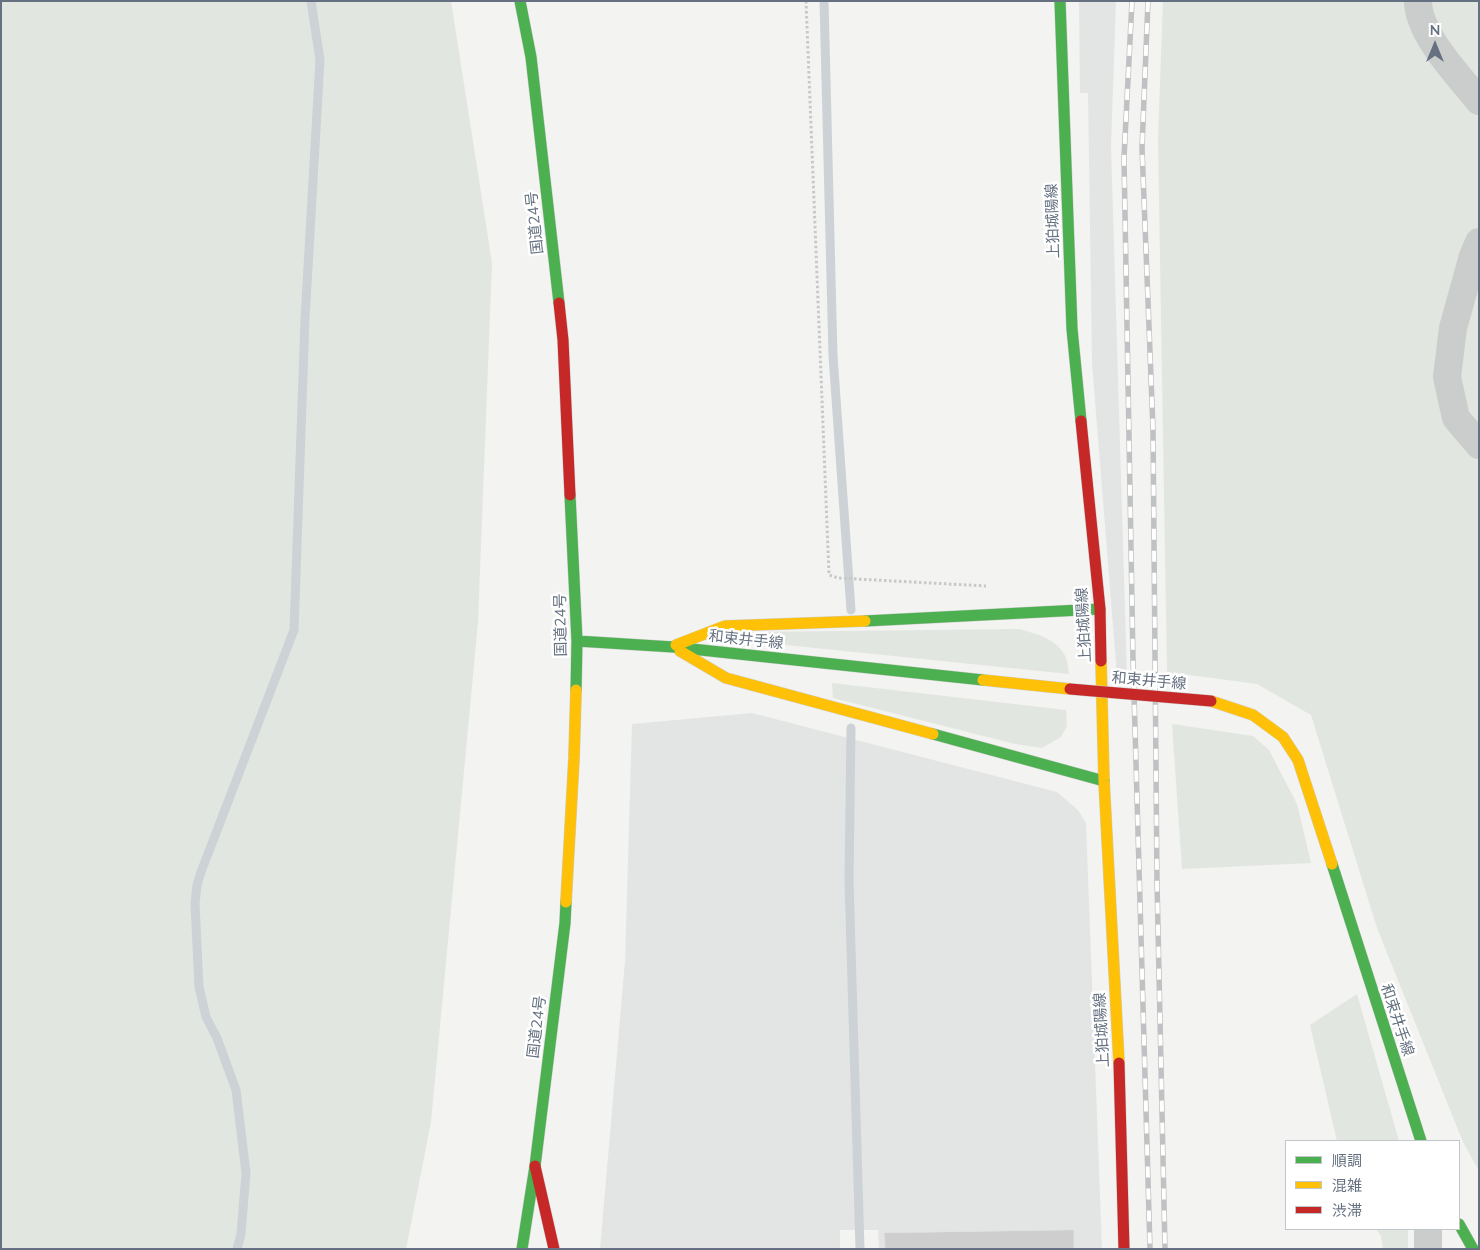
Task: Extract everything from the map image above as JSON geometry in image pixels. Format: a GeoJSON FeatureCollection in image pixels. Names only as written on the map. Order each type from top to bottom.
{"type":"FeatureCollection","features":[{"type":"Feature","properties":{"kind":"main road","name":"国道24号"},"geometry":{"type":"LineString","coordinates":[[520,1],[531,57],[563,340],[577,641],[574,758],[565,924],[536,1166],[522,1249]]}},
{"type":"Feature","properties":{"kind":"main road","name":"上狛城陽線"},"geometry":{"type":"LineString","coordinates":[[1060,1],[1072,328],[1100,609],[1104,781],[1119,1057],[1124,1249]]}},
{"type":"Feature","properties":{"kind":"main road"},"geometry":{"type":"LineString","coordinates":[[673,647],[724,626],[1100,609]]}},
{"type":"Feature","properties":{"kind":"main road","name":"和束井手線"},"geometry":{"type":"LineString","coordinates":[[577,641],[673,647],[1211,702],[1253,715],[1284,737],[1298,760],[1421,1140]]}},
{"type":"Feature","properties":{"kind":"main road"},"geometry":{"type":"LineString","coordinates":[[673,647],[726,678],[1104,781]]}},
{"type":"Feature","properties":{"kind":"main road"},"geometry":{"type":"LineString","coordinates":[[536,1166],[554,1249]]}},
{"type":"Feature","properties":{"kind":"main road"},"geometry":{"type":"LineString","coordinates":[[1460,1226],[1472,1249]]}},
{"type":"Feature","properties":{"kind":"street"},"geometry":{"type":"LineString","coordinates":[[1418,1],[1418,8],[1430,39],[1479,101]]}},
{"type":"Feature","properties":{"kind":"street"},"geometry":{"type":"LineString","coordinates":[[1479,242],[1473,256],[1453,328],[1447,377],[1456,418],[1479,445]]}},
{"type":"Feature","properties":{"kind":"street"},"geometry":{"type":"LineString","coordinates":[[1428,1230],[1428,1249]]}},
{"type":"Feature","properties":{"kind":"path"},"geometry":{"type":"LineString","coordinates":[[806,1],[829,575],[838,578],[856,578]]}},
{"type":"Feature","properties":{"kind":"shaded area"},"geometry":{"type":"Polygon","coordinates":[[[1,1],[451,1],[492,263],[478,622],[431,1122],[406,1249],[1,1249],[1,1]]]}},
{"type":"Feature","properties":{"kind":"shaded area"},"geometry":{"type":"Polygon","coordinates":[[[1079,1],[1116,1],[1111,146],[1127,676],[1117,676],[1092,363],[1088,93],[1080,93],[1079,1]]]}},
{"type":"Feature","properties":{"kind":"shaded area"},"geometry":{"type":"Polygon","coordinates":[[[1163,1],[1479,1],[1479,1171],[1463,1142],[1377,928],[1311,715],[1257,684],[1167,672],[1158,138],[1163,1]]]}},
{"type":"Feature","properties":{"kind":"shaded area"},"geometry":{"type":"Polygon","coordinates":[[[1019,629],[1046,638],[1058,646],[1066,658],[1069,674],[747,641],[748,632],[1019,629]]]}},
{"type":"Feature","properties":{"kind":"shaded area"},"geometry":{"type":"Polygon","coordinates":[[[832,683],[1066,710],[1067,726],[1061,737],[1042,748],[1015,744],[833,698],[832,683]]]}},
{"type":"Feature","properties":{"kind":"shaded area"},"geometry":{"type":"Polygon","coordinates":[[[752,713],[1057,792],[1078,810],[1086,823],[1102,1249],[879,1249],[878,1230],[840,1230],[840,1249],[600,1249],[625,961],[632,724],[752,713]]]}},
{"type":"Feature","properties":{"kind":"shaded area"},"geometry":{"type":"Polygon","coordinates":[[[1172,724],[1253,736],[1269,750],[1297,804],[1311,863],[1182,869],[1172,724]]]}},
{"type":"Feature","properties":{"kind":"shaded area"},"geometry":{"type":"Polygon","coordinates":[[[1357,994],[1399,1140],[1337,1140],[1310,1025],[1357,994]]]}},
{"type":"Feature","properties":{"kind":"shaded area"},"geometry":{"type":"Polygon","coordinates":[[[1377,1230],[1408,1230],[1408,1249],[1383,1249],[1381,1236],[1377,1230]]]}},
{"type":"Feature","properties":{"kind":"building"},"geometry":{"type":"Polygon","coordinates":[[[1074,1230],[1074,1249],[885,1249],[884,1233],[1074,1230]]]}},
{"type":"Feature","properties":{"kind":"waterway"},"geometry":{"type":"LineString","coordinates":[[237,1249],[241,1234],[246,1173],[236,1090],[217,1038],[206,1017],[199,987],[195,904],[197,885],[201,872],[294,630],[305,319],[320,60],[311,1]]}},
{"type":"Feature","properties":{"kind":"waterway"},"geometry":{"type":"LineString","coordinates":[[824,1],[833,356],[851,610]]}},
{"type":"Feature","properties":{"kind":"waterway"},"geometry":{"type":"LineString","coordinates":[[851,728],[849,881],[860,1249]]}},
{"type":"Feature","properties":{"kind":"railway"},"geometry":{"type":"LineString","coordinates":[[1132,1],[1124,158],[1133,659],[1150,1249]]}},
{"type":"Feature","properties":{"kind":"railway"},"geometry":{"type":"LineString","coordinates":[[1148,1],[1142,148],[1153,429],[1157,882],[1165,1249]]}},
{"type":"Feature","properties":{"kind":"traffic: fast"},"geometry":{"type":"LineString","coordinates":[[520,1],[531,57],[559,303]]}},
{"type":"Feature","properties":{"kind":"traffic: fast"},"geometry":{"type":"LineString","coordinates":[[1060,1],[1072,329],[1081,421]]}},
{"type":"Feature","properties":{"kind":"traffic: fast"},"geometry":{"type":"LineString","coordinates":[[570,495],[577,641],[576,690]]}},
{"type":"Feature","properties":{"kind":"traffic: fast"},"geometry":{"type":"LineString","coordinates":[[865,621],[1100,609]]}},
{"type":"Feature","properties":{"kind":"traffic: fast"},"geometry":{"type":"LineString","coordinates":[[577,641],[673,647],[983,680]]}},
{"type":"Feature","properties":{"kind":"traffic: fast"},"geometry":{"type":"LineString","coordinates":[[933,734],[1104,781]]}},
{"type":"Feature","properties":{"kind":"traffic: fast"},"geometry":{"type":"LineString","coordinates":[[1332,864],[1421,1140]]}},
{"type":"Feature","properties":{"kind":"traffic: fast"},"geometry":{"type":"LineString","coordinates":[[522,1249],[535,1166],[566,902]]}},
{"type":"Feature","properties":{"kind":"traffic: fast"},"geometry":{"type":"LineString","coordinates":[[1460,1226],[1473,1249]]}},
{"type":"Feature","properties":{"kind":"traffic: slow"},"geometry":{"type":"LineString","coordinates":[[676,645],[725,626],[865,621]]}},
{"type":"Feature","properties":{"kind":"traffic: slow"},"geometry":{"type":"LineString","coordinates":[[680,651],[726,678],[933,734]]}},
{"type":"Feature","properties":{"kind":"traffic: slow"},"geometry":{"type":"LineString","coordinates":[[1101,661],[1104,781],[1119,1063]]}},
{"type":"Feature","properties":{"kind":"traffic: slow"},"geometry":{"type":"LineString","coordinates":[[983,680],[1070,689]]}},
{"type":"Feature","properties":{"kind":"traffic: slow"},"geometry":{"type":"LineString","coordinates":[[566,902],[576,690]]}},
{"type":"Feature","properties":{"kind":"traffic: slow"},"geometry":{"type":"LineString","coordinates":[[1211,701],[1253,715],[1283,737],[1298,760],[1332,864]]}},
{"type":"Feature","properties":{"kind":"traffic: jam"},"geometry":{"type":"LineString","coordinates":[[559,303],[563,340],[570,495]]}},
{"type":"Feature","properties":{"kind":"traffic: jam"},"geometry":{"type":"LineString","coordinates":[[1081,421],[1100,609],[1101,661]]}},
{"type":"Feature","properties":{"kind":"traffic: jam"},"geometry":{"type":"LineString","coordinates":[[1070,689],[1211,701]]}},
{"type":"Feature","properties":{"kind":"traffic: jam"},"geometry":{"type":"LineString","coordinates":[[1119,1063],[1124,1249]]}},
{"type":"Feature","properties":{"kind":"traffic: jam"},"geometry":{"type":"LineString","coordinates":[[535,1166],[554,1249]]}}]}
